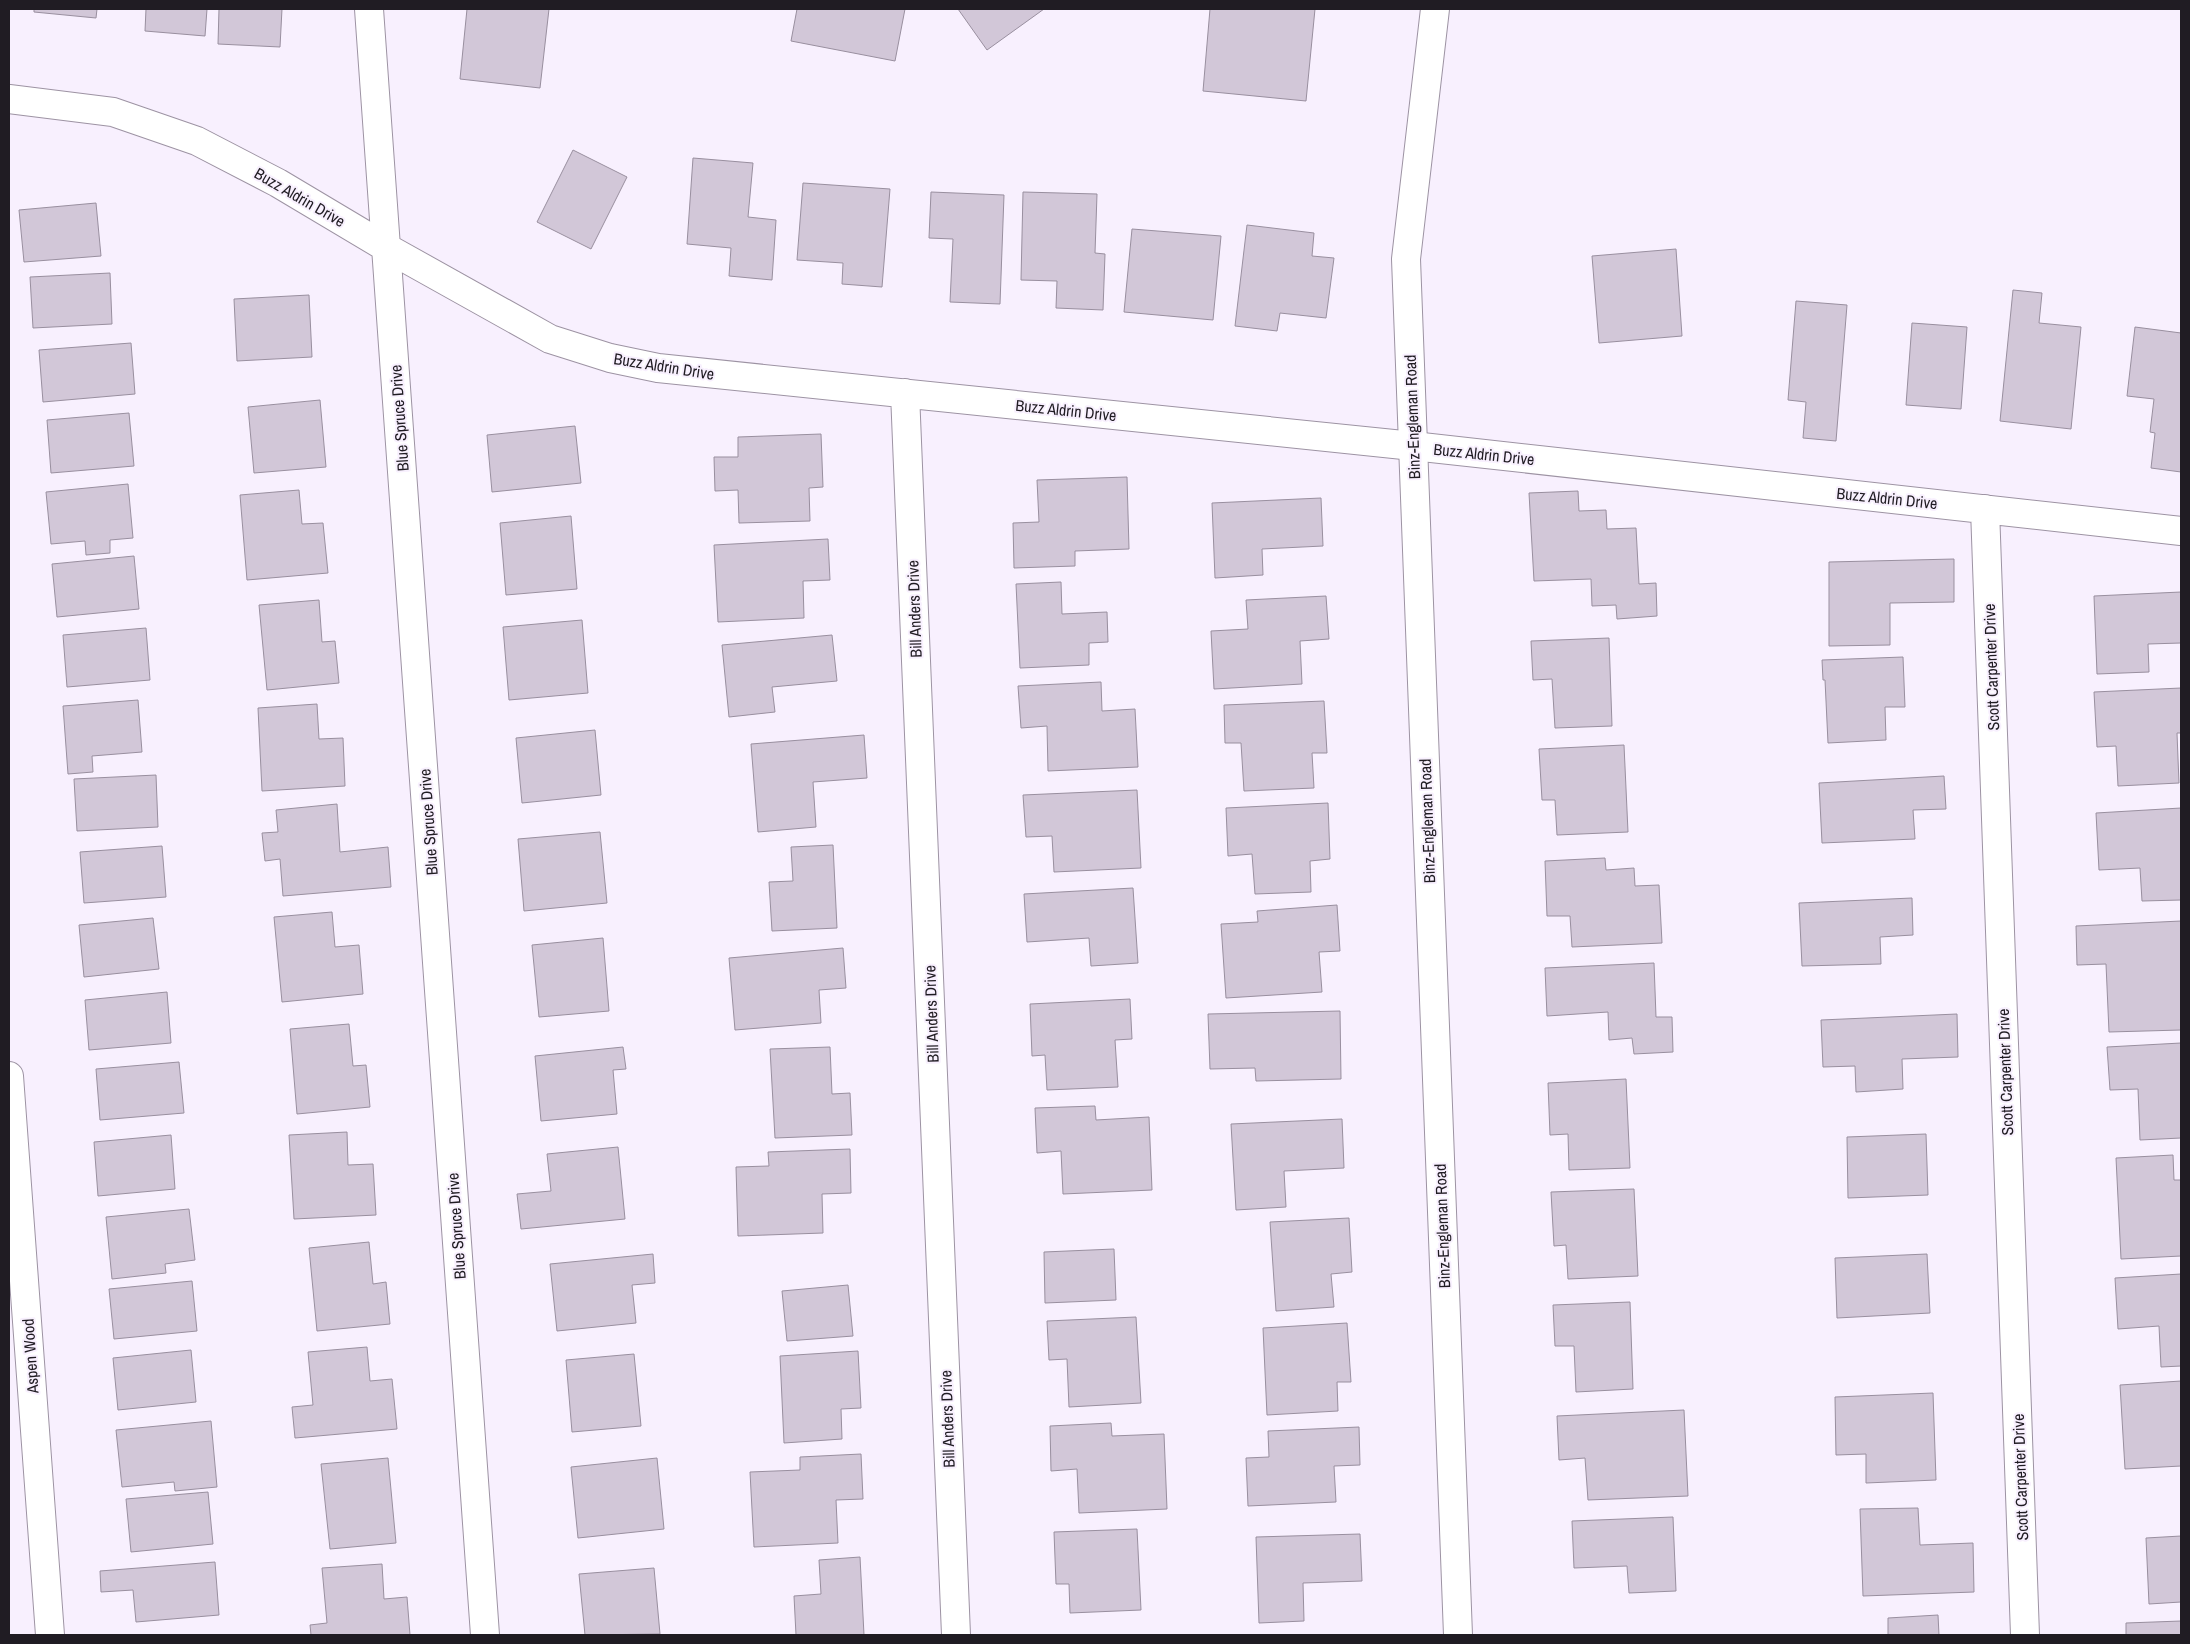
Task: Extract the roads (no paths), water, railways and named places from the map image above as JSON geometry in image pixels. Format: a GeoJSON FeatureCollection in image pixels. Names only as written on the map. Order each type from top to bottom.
{"type":"FeatureCollection","features":[{"type":"Feature","properties":{"kind":"street","name":"Blue Spruce Drive"},"geometry":{"type":"LineString","coordinates":[[370,9],[485,1635]]}},
{"type":"Feature","properties":{"kind":"street","name":"Binz-Engleman Road"},"geometry":{"type":"LineString","coordinates":[[1436,9],[1406,259],[1458,1635]]}},
{"type":"Feature","properties":{"kind":"street","name":"Buzz Aldrin Drive"},"geometry":{"type":"LineString","coordinates":[[9,99],[112,112],[196,141],[278,183],[387,248],[550,339],[610,358],[658,368],[1413,446],[2181,530]]}},
{"type":"Feature","properties":{"kind":"street","name":"Bill Anders Drive"},"geometry":{"type":"LineString","coordinates":[[905,393],[956,1635]]}},
{"type":"Feature","properties":{"kind":"street","name":"Scott Carpenter Drive"},"geometry":{"type":"LineString","coordinates":[[1985,509],[2025,1635]]}},
{"type":"Feature","properties":{"kind":"street","name":"Aspen Wood"},"geometry":{"type":"LineString","coordinates":[[9,1076],[50,1635]]}}]}
